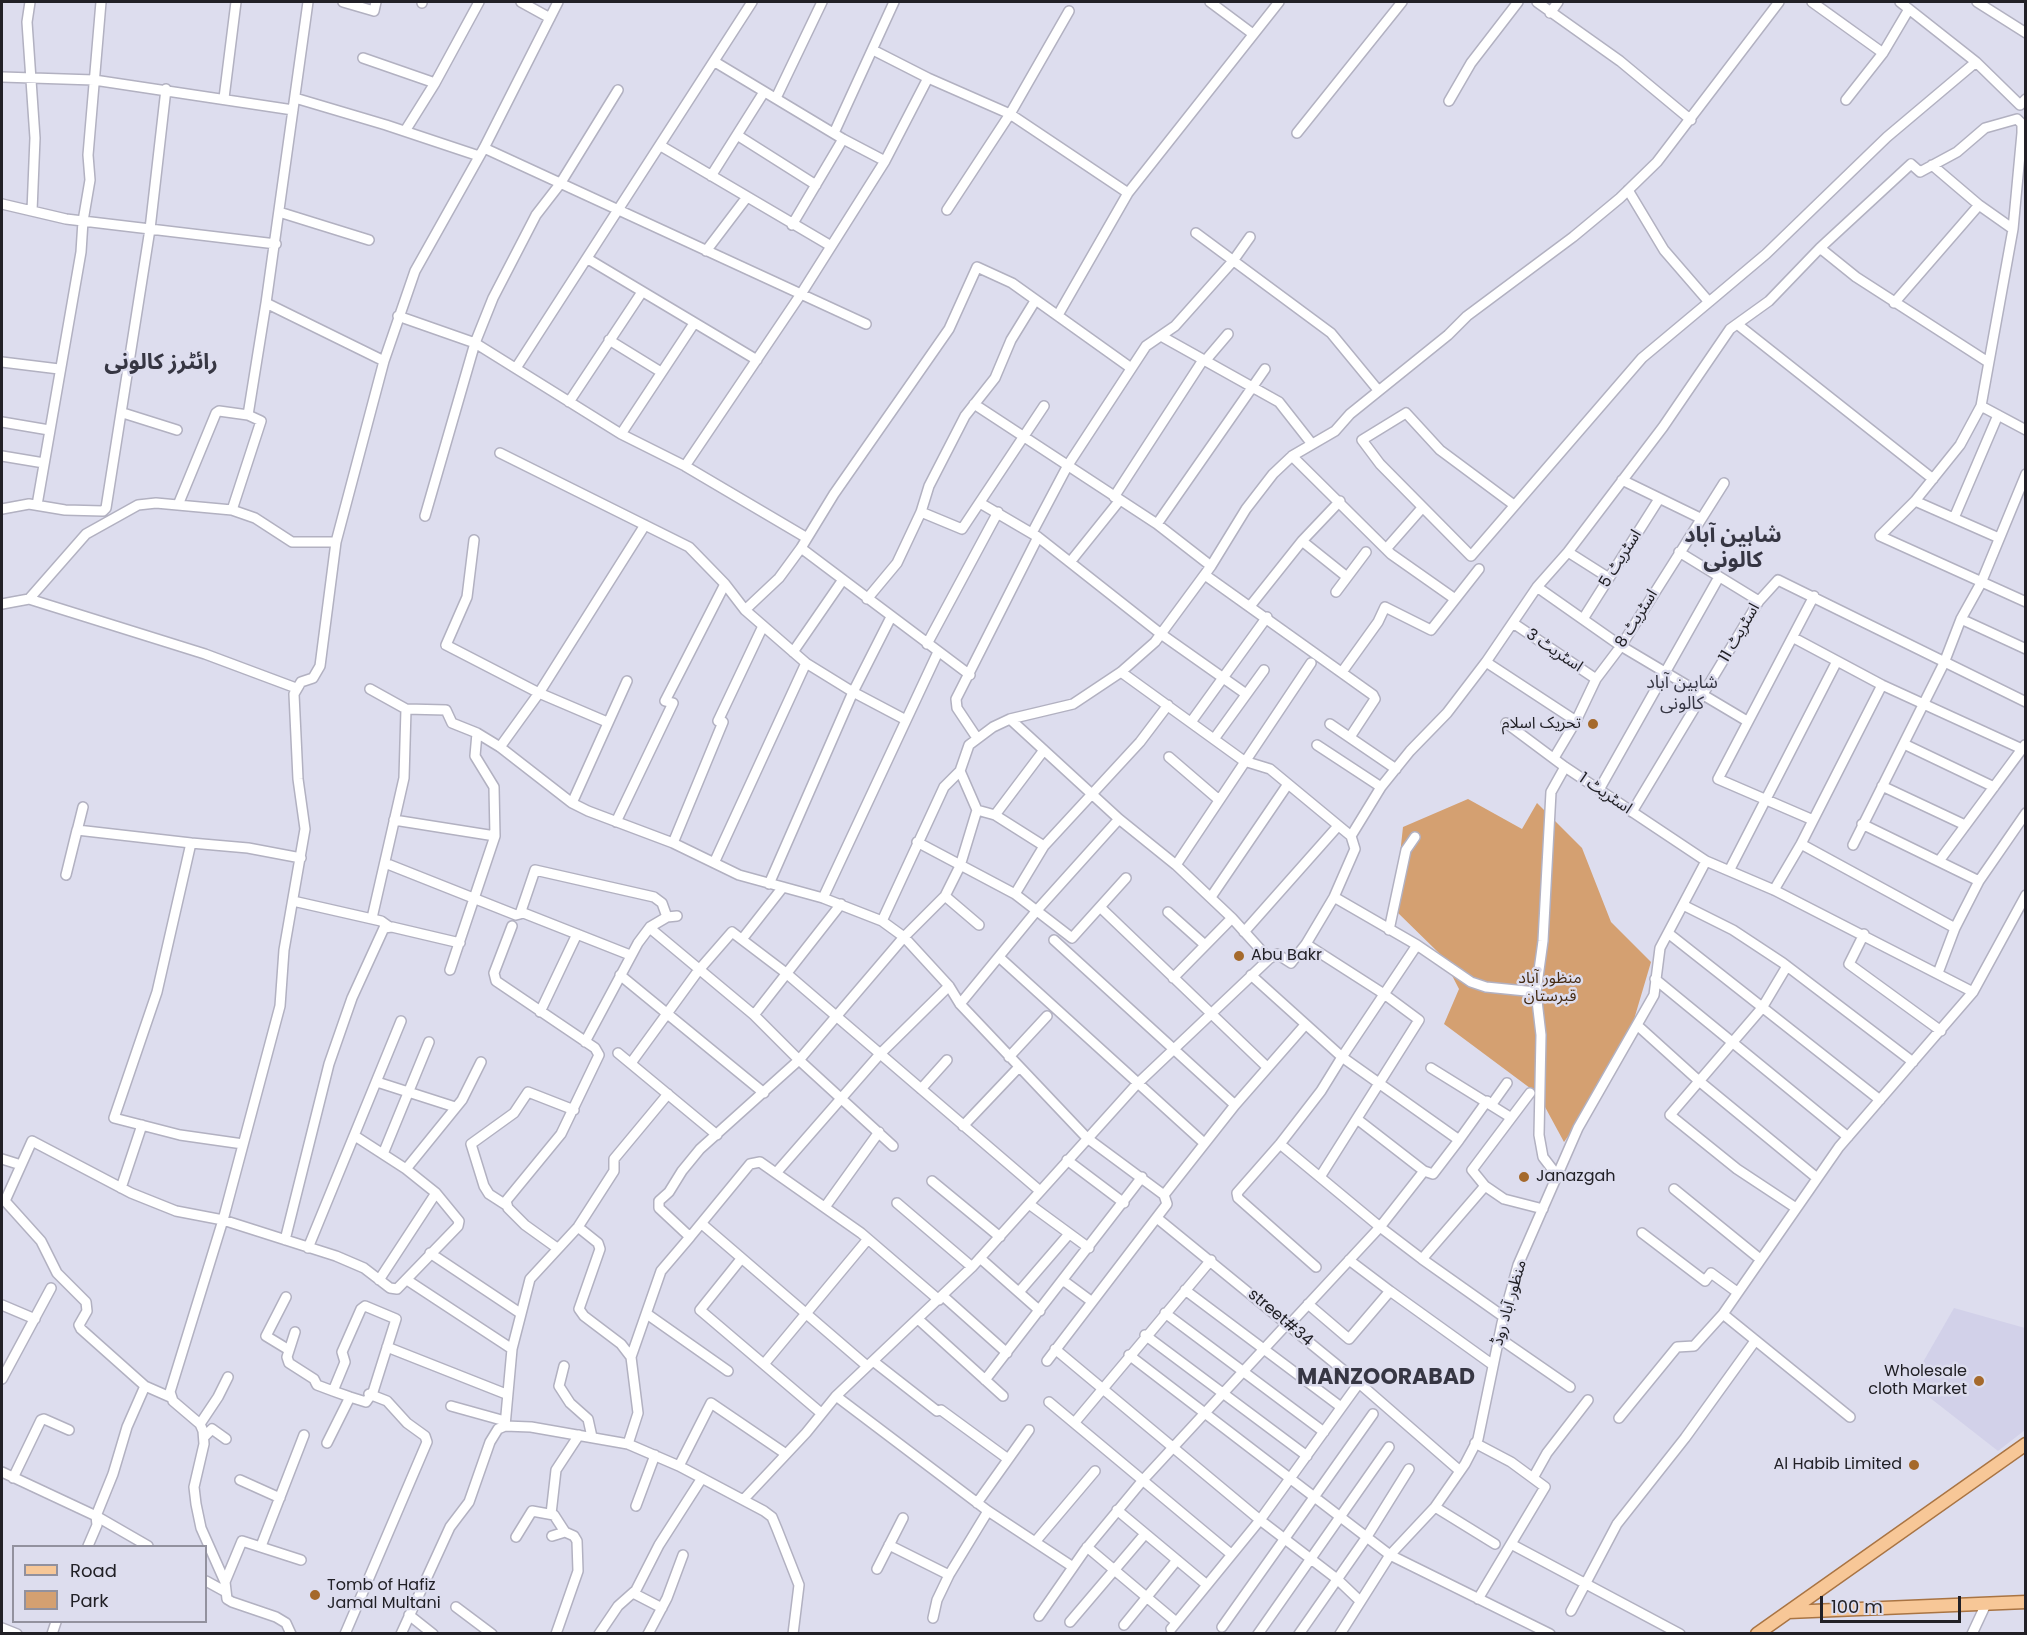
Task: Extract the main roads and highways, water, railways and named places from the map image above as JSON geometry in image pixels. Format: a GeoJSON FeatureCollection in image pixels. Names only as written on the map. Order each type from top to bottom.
{"type":"FeatureCollection","features":[{"type":"Feature","properties":{"kind":"main road"},"geometry":{"type":"LineString","coordinates":[[1757,1634],[2025,1444]]}},
{"type":"Feature","properties":{"kind":"main road"},"geometry":{"type":"LineString","coordinates":[[1787,1612],[2025,1602]]}},
{"type":"Feature","properties":{"kind":"place","name":"تحریک اسلام"},"geometry":{"type":"Point","coordinates":[1593,724]}},
{"type":"Feature","properties":{"kind":"place","name":"Abu Bakr"},"geometry":{"type":"Point","coordinates":[1239,956]}},
{"type":"Feature","properties":{"kind":"place","name":"Janazgah"},"geometry":{"type":"Point","coordinates":[1524,1177]}},
{"type":"Feature","properties":{"kind":"place","name":"Wholesale cloth Market"},"geometry":{"type":"Point","coordinates":[1979,1381]}},
{"type":"Feature","properties":{"kind":"place","name":"Al Habib Limited"},"geometry":{"type":"Point","coordinates":[1914,1465]}},
{"type":"Feature","properties":{"kind":"place","name":"Tomb of Hafiz Jamal Multani"},"geometry":{"type":"Point","coordinates":[315,1595]}},
{"type":"Feature","properties":{"kind":"district","name":"رائٹرز کالونی"},"geometry":{"type":"Point","coordinates":[161,363]}},
{"type":"Feature","properties":{"kind":"district","name":"شاہین آباد کالونی"},"geometry":{"type":"Point","coordinates":[1733,548]}},
{"type":"Feature","properties":{"kind":"district","name":"شاہین آباد کالونی"},"geometry":{"type":"Point","coordinates":[1682,693]}},
{"type":"Feature","properties":{"kind":"district","name":"MANZOORABAD"},"geometry":{"type":"Point","coordinates":[1386,1378]}},
{"type":"Feature","properties":{"kind":"park label","name":"منظور آباد قبرستان"},"geometry":{"type":"Point","coordinates":[1550,988]}}]}
